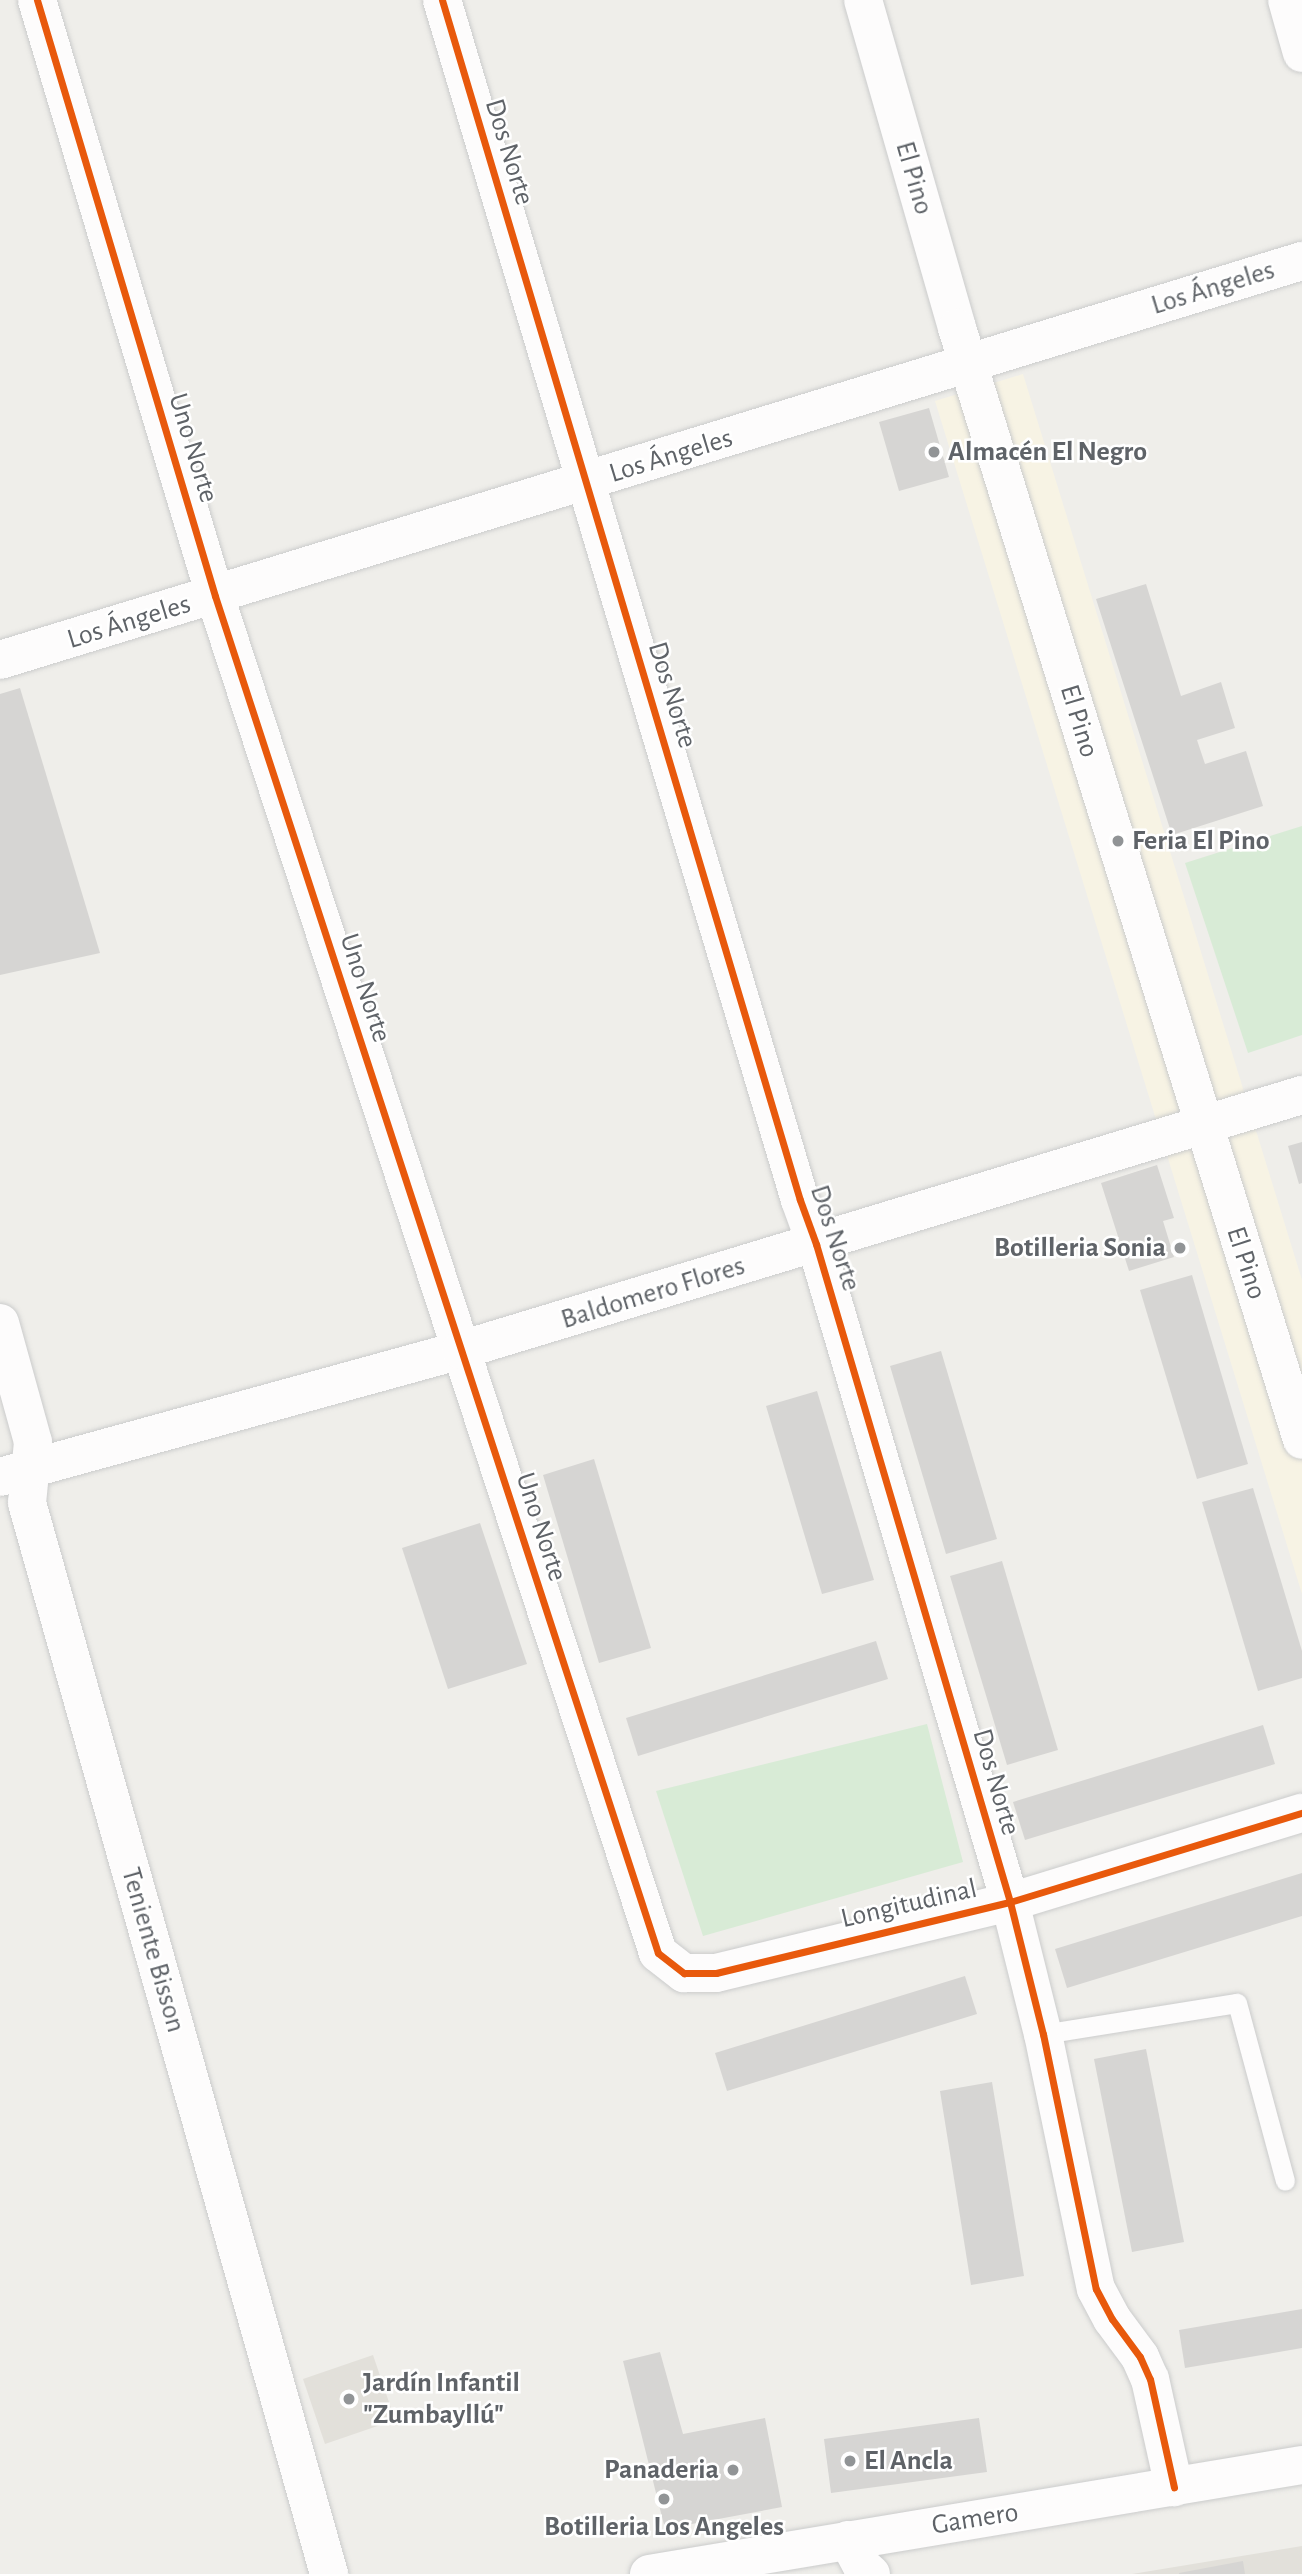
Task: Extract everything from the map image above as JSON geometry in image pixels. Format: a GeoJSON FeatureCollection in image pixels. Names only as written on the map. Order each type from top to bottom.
{"type":"FeatureCollection","features":[{"type":"Feature","properties":{"kind":"street","name":"Uno Norte"},"geometry":{"type":"LineString","coordinates":[[37,0],[215,596],[461,1350],[659,1953],[684,1973]]}},
{"type":"Feature","properties":{"kind":"street","name":"Dos Norte"},"geometry":{"type":"LineString","coordinates":[[442,0],[796,1187],[817,1244],[1010,1902],[1043,2034],[1096,2289],[1111,2319],[1136,2351],[1150,2379],[1174,2487]]}},
{"type":"Feature","properties":{"kind":"street","name":"El Pino"},"geometry":{"type":"LineString","coordinates":[[863,0],[969,364],[1302,1440]]}},
{"type":"Feature","properties":{"kind":"street"},"geometry":{"type":"LineString","coordinates":[[1287,0],[1302,53]]}},
{"type":"Feature","properties":{"kind":"street","name":"Los Ángeles"},"geometry":{"type":"LineString","coordinates":[[0,660],[1302,261]]}},
{"type":"Feature","properties":{"kind":"street","name":"Baldomero Flores"},"geometry":{"type":"LineString","coordinates":[[15,1474],[461,1350],[1302,1095]]}},
{"type":"Feature","properties":{"kind":"street","name":"Teniente Bisson"},"geometry":{"type":"LineString","coordinates":[[0,1323],[33,1442],[15,1474],[27,1503],[328,2574]]}},
{"type":"Feature","properties":{"kind":"street","name":"Longitudinal"},"geometry":{"type":"LineString","coordinates":[[684,1973],[716,1973],[1010,1902],[1302,1813]]}},
{"type":"Feature","properties":{"kind":"street","name":"Gamero"},"geometry":{"type":"LineString","coordinates":[[649,2574],[1302,2465]]}},
{"type":"Feature","properties":{"kind":"street"},"geometry":{"type":"LineString","coordinates":[[848,2540],[862,2566],[871,2574]]}},
{"type":"Feature","properties":{"kind":"lane"},"geometry":{"type":"LineString","coordinates":[[1043,2034],[1237,2003],[1285,2181]]}},
{"type":"Feature","properties":{"kind":"shaded area","name":"Feria El Pino"},"geometry":{"type":"Polygon","coordinates":[[[1023,374],[1302,1280],[1302,1594],[935,401],[1023,374]]]}},
{"type":"Feature","properties":{"kind":"shaded area","name":"Jardín Infantil \"Zumbayllú\""},"geometry":{"type":"Polygon","coordinates":[[[373,2355],[395,2420],[325,2444],[303,2379],[373,2355]]]}},
{"type":"Feature","properties":{"kind":"shaded area"},"geometry":{"type":"Polygon","coordinates":[[[1302,2546],[1302,2574],[1132,2574],[1302,2546]]]}},
{"type":"Feature","properties":{"kind":"green space"},"geometry":{"type":"Polygon","coordinates":[[[1302,826],[1302,1035],[1248,1053],[1185,863],[1302,826]]]}},
{"type":"Feature","properties":{"kind":"green space"},"geometry":{"type":"Polygon","coordinates":[[[927,1724],[963,1862],[703,1936],[656,1791],[927,1724]]]}},
{"type":"Feature","properties":{"kind":"building"},"geometry":{"type":"Polygon","coordinates":[[[929,408],[949,477],[899,491],[879,422],[929,408]]]}},
{"type":"Feature","properties":{"kind":"building"},"geometry":{"type":"Polygon","coordinates":[[[1146,584],[1181,696],[1221,682],[1235,728],[1197,740],[1205,764],[1246,751],[1263,806],[1172,835],[1096,599],[1146,584]]]}},
{"type":"Feature","properties":{"kind":"building"},"geometry":{"type":"Polygon","coordinates":[[[20,688],[100,953],[0,975],[0,694],[20,688]]]}},
{"type":"Feature","properties":{"kind":"building"},"geometry":{"type":"Polygon","coordinates":[[[1302,1142],[1302,1183],[1299,1184],[1288,1146],[1302,1142]]]}},
{"type":"Feature","properties":{"kind":"building"},"geometry":{"type":"Polygon","coordinates":[[[1157,1165],[1174,1218],[1163,1221],[1174,1257],[1129,1271],[1101,1183],[1157,1165]]]}},
{"type":"Feature","properties":{"kind":"building"},"geometry":{"type":"Polygon","coordinates":[[[1192,1275],[1248,1464],[1197,1479],[1140,1290],[1192,1275]]]}},
{"type":"Feature","properties":{"kind":"building"},"geometry":{"type":"Polygon","coordinates":[[[941,1351],[997,1539],[946,1554],[890,1366],[941,1351]]]}},
{"type":"Feature","properties":{"kind":"building"},"geometry":{"type":"Polygon","coordinates":[[[817,1391],[874,1580],[822,1594],[766,1406],[817,1391]]]}},
{"type":"Feature","properties":{"kind":"building"},"geometry":{"type":"Polygon","coordinates":[[[594,1459],[651,1648],[599,1663],[543,1475],[594,1459]]]}},
{"type":"Feature","properties":{"kind":"building"},"geometry":{"type":"Polygon","coordinates":[[[1253,1488],[1302,1651],[1302,1678],[1258,1691],[1202,1502],[1253,1488]]]}},
{"type":"Feature","properties":{"kind":"building"},"geometry":{"type":"Polygon","coordinates":[[[480,1523],[527,1664],[448,1689],[402,1548],[480,1523]]]}},
{"type":"Feature","properties":{"kind":"building"},"geometry":{"type":"Polygon","coordinates":[[[1002,1561],[1058,1750],[1007,1765],[950,1576],[1002,1561]]]}},
{"type":"Feature","properties":{"kind":"building"},"geometry":{"type":"Polygon","coordinates":[[[876,1641],[888,1679],[638,1756],[626,1718],[876,1641]]]}},
{"type":"Feature","properties":{"kind":"building"},"geometry":{"type":"Polygon","coordinates":[[[1263,1725],[1275,1764],[1025,1840],[1013,1802],[1263,1725]]]}},
{"type":"Feature","properties":{"kind":"building"},"geometry":{"type":"Polygon","coordinates":[[[1302,1873],[1302,1916],[1067,1988],[1055,1949],[1302,1873]]]}},
{"type":"Feature","properties":{"kind":"building"},"geometry":{"type":"Polygon","coordinates":[[[965,1976],[977,2014],[727,2091],[715,2053],[965,1976]]]}},
{"type":"Feature","properties":{"kind":"building"},"geometry":{"type":"Polygon","coordinates":[[[1146,2049],[1184,2242],[1132,2252],[1094,2059],[1146,2049]]]}},
{"type":"Feature","properties":{"kind":"building"},"geometry":{"type":"Polygon","coordinates":[[[992,2082],[1024,2276],[971,2285],[940,2091],[992,2082]]]}},
{"type":"Feature","properties":{"kind":"building"},"geometry":{"type":"Polygon","coordinates":[[[1302,2309],[1302,2348],[1185,2368],[1179,2330],[1302,2309]]]}},
{"type":"Feature","properties":{"kind":"building"},"geometry":{"type":"Polygon","coordinates":[[[660,2352],[683,2434],[765,2418],[782,2507],[665,2529],[623,2361],[660,2352]]]}},
{"type":"Feature","properties":{"kind":"building"},"geometry":{"type":"Polygon","coordinates":[[[979,2418],[987,2472],[831,2493],[824,2439],[979,2418]]]}},
{"type":"Feature","properties":{"kind":"building"},"geometry":{"type":"Polygon","coordinates":[[[1243,2561],[1245,2574],[1179,2574],[1179,2573],[1243,2561]]]}},
{"type":"Feature","properties":{"kind":"cycle path"},"geometry":{"type":"LineString","coordinates":[[37,0],[215,596],[658,1953],[684,1973],[716,1973],[1010,1902],[1302,1813]]}},
{"type":"Feature","properties":{"kind":"cycle path"},"geometry":{"type":"LineString","coordinates":[[442,0],[800,1200],[816,1244],[1010,1902],[1043,2034],[1096,2289],[1112,2319],[1140,2357],[1150,2379],[1174,2487]]}},
{"type":"Feature","properties":{"kind":"place","name":"Almacén El Negro"},"geometry":{"type":"Point","coordinates":[934,452]}},
{"type":"Feature","properties":{"kind":"place","name":"Feria El Pino"},"geometry":{"type":"Point","coordinates":[1118,841]}},
{"type":"Feature","properties":{"kind":"place","name":"Botilleria Sonia"},"geometry":{"type":"Point","coordinates":[1180,1248]}},
{"type":"Feature","properties":{"kind":"place","name":"Jardín Infantil \"Zumbayllú\""},"geometry":{"type":"Point","coordinates":[349,2399]}},
{"type":"Feature","properties":{"kind":"place","name":"El Ancla"},"geometry":{"type":"Point","coordinates":[850,2461]}},
{"type":"Feature","properties":{"kind":"place","name":"Panaderia"},"geometry":{"type":"Point","coordinates":[733,2470]}},
{"type":"Feature","properties":{"kind":"place","name":"Botilleria Los Angeles"},"geometry":{"type":"Point","coordinates":[664,2499]}}]}
